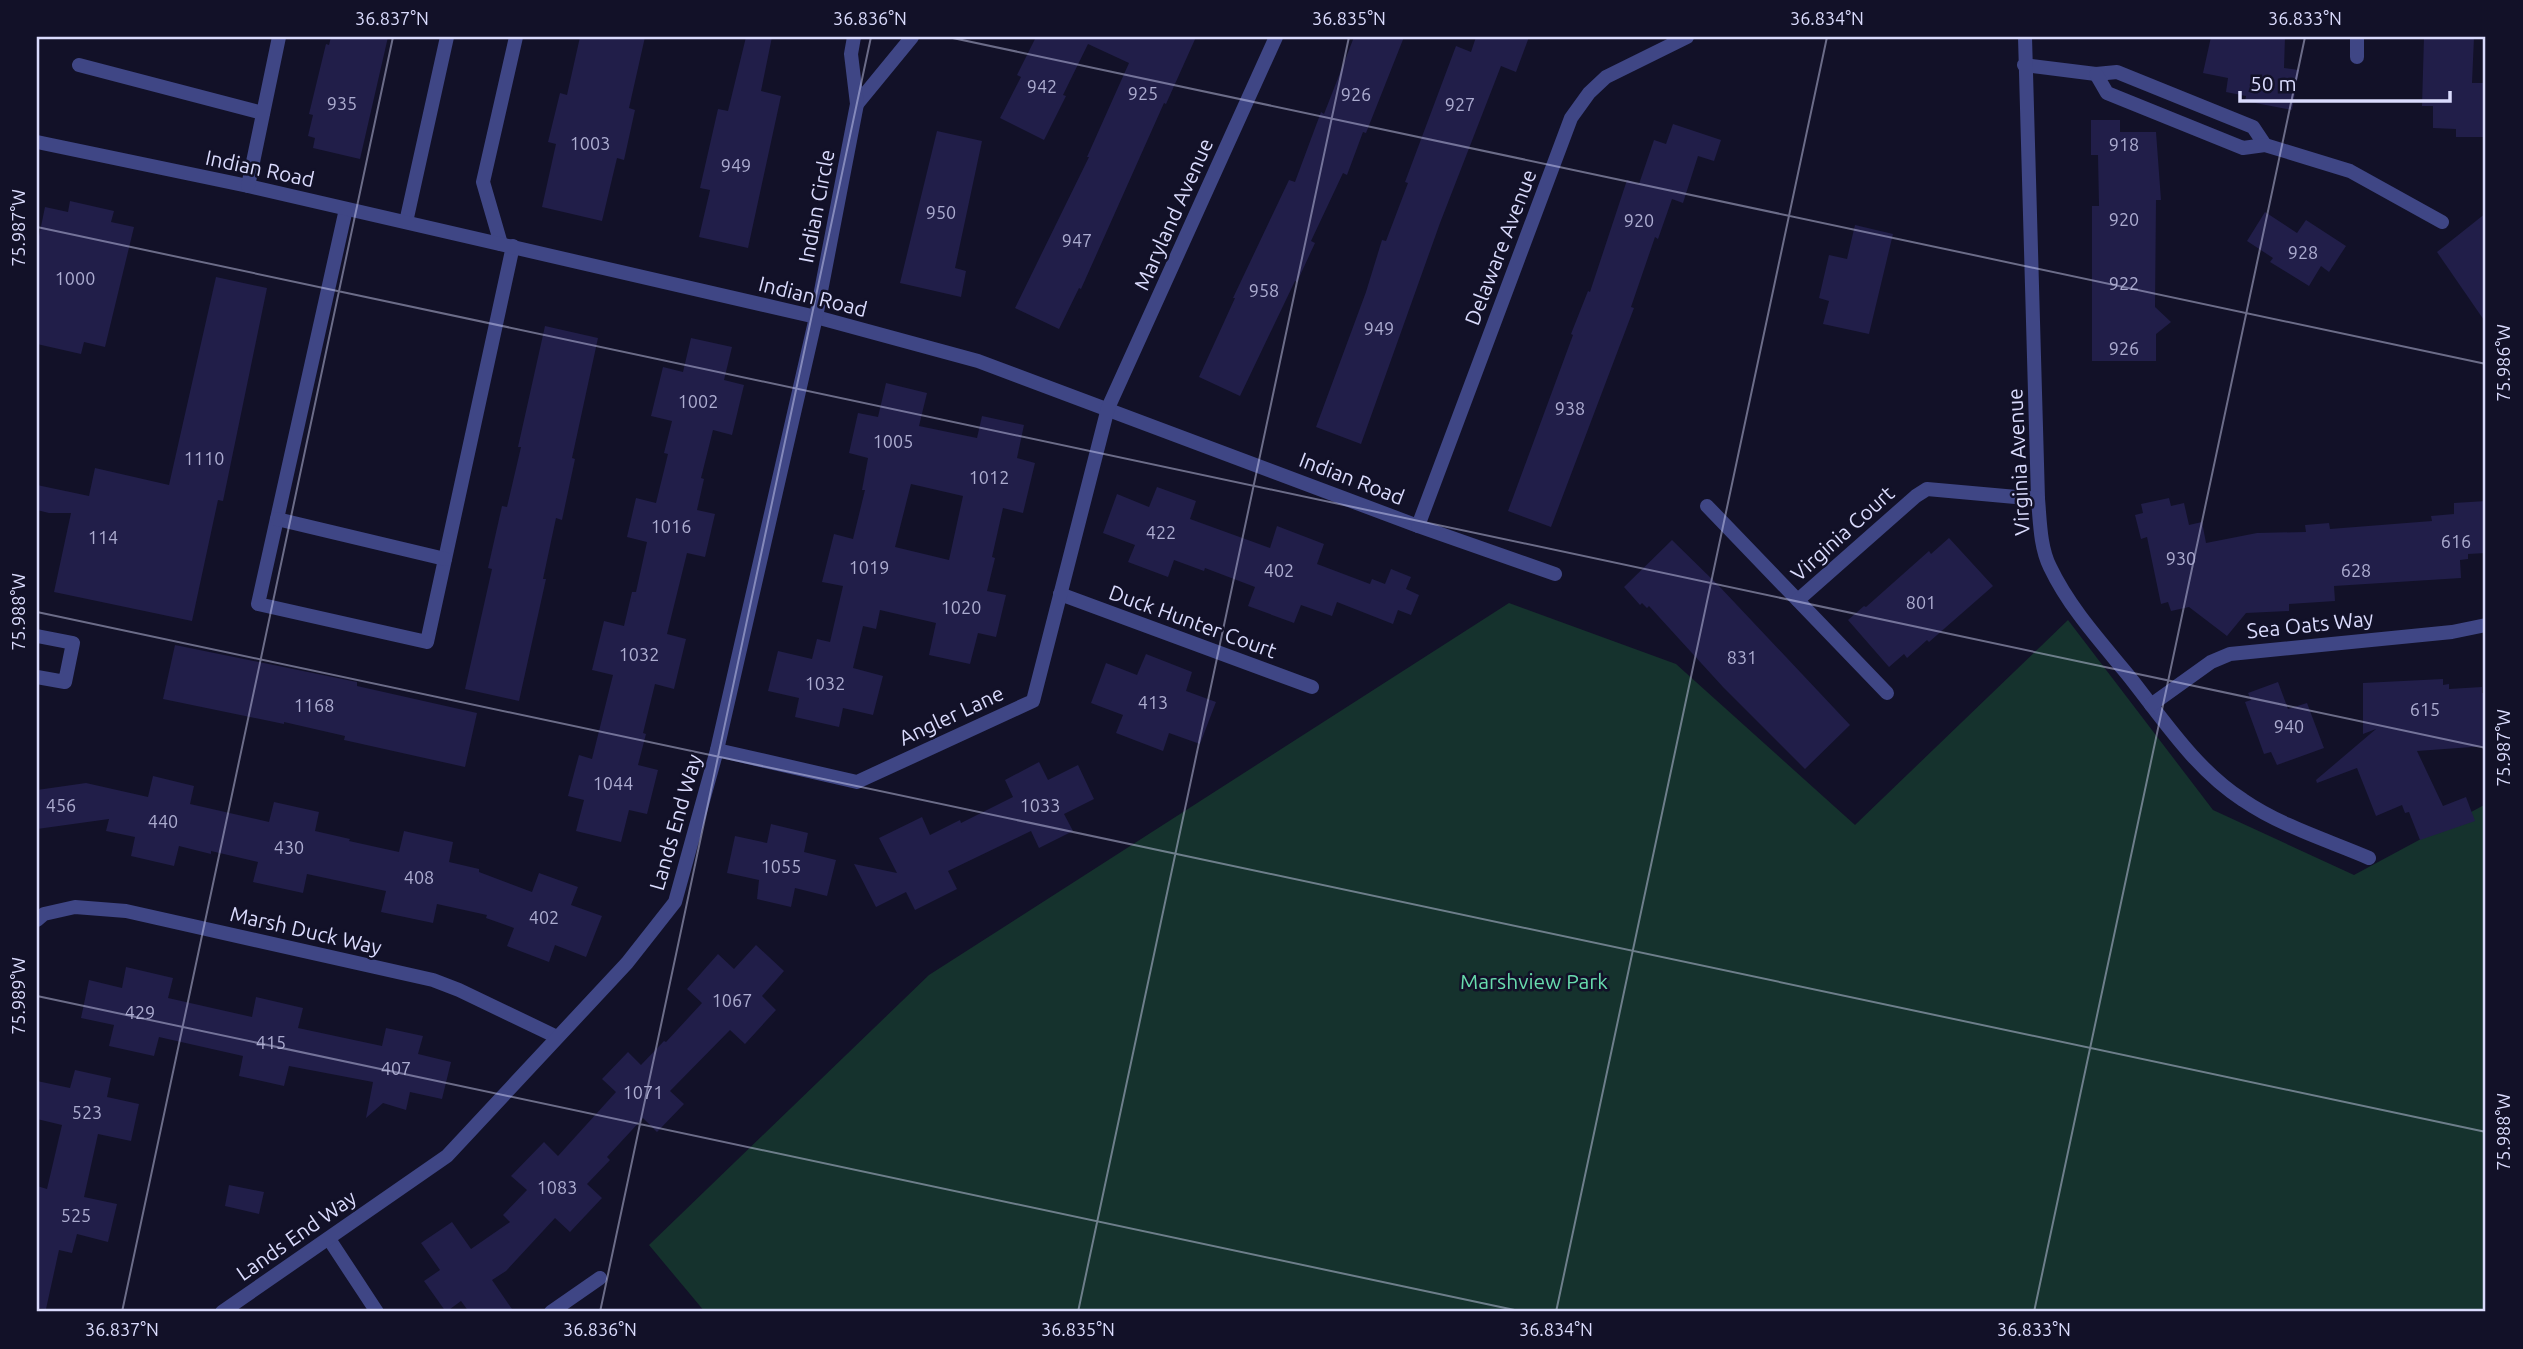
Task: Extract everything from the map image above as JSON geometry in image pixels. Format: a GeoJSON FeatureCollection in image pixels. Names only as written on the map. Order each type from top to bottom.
{"type":"FeatureCollection","features":[{"type":"Feature","properties":{"kind":"street"},"geometry":{"type":"LineString","coordinates":[[248,186],[279,37]]}},
{"type":"Feature","properties":{"kind":"street"},"geometry":{"type":"LineString","coordinates":[[406,222],[447,37]]}},
{"type":"Feature","properties":{"kind":"street"},"geometry":{"type":"LineString","coordinates":[[346,209],[258,604],[427,642],[507,245],[483,182],[516,37]]}},
{"type":"Feature","properties":{"kind":"street","name":"Indian Circle"},"geometry":{"type":"LineString","coordinates":[[816,317],[857,104],[850,54],[854,37]]}},
{"type":"Feature","properties":{"kind":"street","name":"Indian Circle"},"geometry":{"type":"LineString","coordinates":[[857,104],[912,37]]}},
{"type":"Feature","properties":{"kind":"street","name":"Maryland Avenue"},"geometry":{"type":"LineString","coordinates":[[1108,408],[1276,37]]}},
{"type":"Feature","properties":{"kind":"street","name":"Delaware Avenue"},"geometry":{"type":"LineString","coordinates":[[1418,526],[1571,118],[1588,93],[1606,77],[1687,37]]}},
{"type":"Feature","properties":{"kind":"street","name":"Virginia Avenue"},"geometry":{"type":"LineString","coordinates":[[2025,37],[2038,499],[2040,533],[2048,564],[2063,590],[2194,758],[2240,799],[2261,812],[2369,858]]}},
{"type":"Feature","properties":{"kind":"street"},"geometry":{"type":"LineString","coordinates":[[2357,37],[2357,57]]}},
{"type":"Feature","properties":{"kind":"street"},"geometry":{"type":"LineString","coordinates":[[79,65],[263,113]]}},
{"type":"Feature","properties":{"kind":"street"},"geometry":{"type":"LineString","coordinates":[[2024,65],[2096,75],[2116,72],[2253,127],[2265,145]]}},
{"type":"Feature","properties":{"kind":"street"},"geometry":{"type":"LineString","coordinates":[[2096,75],[2107,93],[2243,148],[2265,145],[2350,171],[2442,222]]}},
{"type":"Feature","properties":{"kind":"street","name":"Indian Road"},"geometry":{"type":"LineString","coordinates":[[37,142],[248,186],[507,245],[816,317],[978,361],[1418,526],[1555,574]]}},
{"type":"Feature","properties":{"kind":"street","name":"Lands End Way"},"geometry":{"type":"LineString","coordinates":[[222,1312],[447,1156],[627,963],[676,902],[717,750],[816,317]]}},
{"type":"Feature","properties":{"kind":"street","name":"Angler Lane"},"geometry":{"type":"LineString","coordinates":[[717,750],[857,782],[1033,701],[1108,408]]}},
{"type":"Feature","properties":{"kind":"street","name":"Virginia Court"},"geometry":{"type":"LineString","coordinates":[[1798,600],[1927,489],[2038,499]]}},
{"type":"Feature","properties":{"kind":"street","name":"Virginia Court"},"geometry":{"type":"LineString","coordinates":[[1707,506],[1887,693]]}},
{"type":"Feature","properties":{"kind":"street"},"geometry":{"type":"LineString","coordinates":[[277,519],[445,559]]}},
{"type":"Feature","properties":{"kind":"street","name":"Duck Hunter Court"},"geometry":{"type":"LineString","coordinates":[[1060,594],[1312,687]]}},
{"type":"Feature","properties":{"kind":"street","name":"Sea Oats Way"},"geometry":{"type":"LineString","coordinates":[[2151,705],[2211,662],[2230,654],[2452,632],[2486,625]]}},
{"type":"Feature","properties":{"kind":"street"},"geometry":{"type":"LineString","coordinates":[[37,636],[73,643],[65,682],[37,677]]}},
{"type":"Feature","properties":{"kind":"street","name":"Marsh Duck Way"},"geometry":{"type":"LineString","coordinates":[[37,920],[44,914],[75,907],[104,908],[158,918],[433,980],[557,1037]]}},
{"type":"Feature","properties":{"kind":"street"},"geometry":{"type":"LineString","coordinates":[[328,1239],[377,1312]]}},
{"type":"Feature","properties":{"kind":"street"},"geometry":{"type":"LineString","coordinates":[[551,1312],[600,1278]]}},
{"type":"Feature","properties":{"kind":"green space","name":"Marshview Park"},"geometry":{"type":"Polygon","coordinates":[[[1509,603],[1676,664],[1855,825],[2068,620],[2213,810],[2354,875],[2486,804],[2486,1312],[705,1312],[649,1245],[929,975],[1509,603]]]}},
{"type":"Feature","properties":{"kind":"building"},"geometry":{"type":"Polygon","coordinates":[[[331,37],[388,37],[360,159],[313,148],[315,138],[308,136],[313,115],[309,114],[326,44],[329,45],[331,37]]]}},
{"type":"Feature","properties":{"kind":"building"},"geometry":{"type":"Polygon","coordinates":[[[580,37],[645,37],[629,108],[635,110],[624,160],[617,158],[602,221],[542,207],[556,144],[548,142],[560,93],[567,95],[580,37]]]}},
{"type":"Feature","properties":{"kind":"building"},"geometry":{"type":"Polygon","coordinates":[[[746,37],[772,37],[761,91],[781,96],[748,248],[699,237],[710,190],[700,188],[718,109],[728,111],[746,37]]]}},
{"type":"Feature","properties":{"kind":"building"},"geometry":{"type":"Polygon","coordinates":[[[1036,37],[1196,37],[1081,289],[1079,288],[1059,329],[1015,308],[1089,157],[1129,63],[1088,44],[1044,140],[1000,118],[1021,77],[1017,75],[1036,37]]]}},
{"type":"Feature","properties":{"kind":"building"},"geometry":{"type":"Polygon","coordinates":[[[1354,37],[1404,37],[1347,175],[1343,173],[1311,241],[1315,243],[1297,282],[1295,281],[1240,396],[1199,377],[1289,180],[1295,182],[1321,112],[1324,114],[1354,37]]]}},
{"type":"Feature","properties":{"kind":"building"},"geometry":{"type":"Polygon","coordinates":[[[1476,37],[1529,37],[1516,72],[1501,66],[1440,223],[1361,444],[1316,427],[1366,292],[1382,240],[1386,241],[1456,46],[1471,52],[1476,37]]]}},
{"type":"Feature","properties":{"kind":"building"},"geometry":{"type":"Polygon","coordinates":[[[2211,37],[2285,37],[2284,68],[2299,70],[2292,110],[2245,101],[2246,96],[2226,92],[2228,78],[2203,73],[2211,37]]]}},
{"type":"Feature","properties":{"kind":"building"},"geometry":{"type":"Polygon","coordinates":[[[2424,37],[2474,37],[2472,83],[2486,83],[2486,137],[2456,137],[2456,129],[2433,128],[2433,106],[2422,106],[2424,37]]]}},
{"type":"Feature","properties":{"kind":"building"},"geometry":{"type":"Polygon","coordinates":[[[2091,120],[2120,120],[2120,132],[2156,132],[2161,200],[2156,200],[2155,307],[2171,322],[2156,334],[2156,361],[2092,361],[2092,206],[2099,206],[2098,155],[2091,155],[2091,120]]]}},
{"type":"Feature","properties":{"kind":"building"},"geometry":{"type":"Polygon","coordinates":[[[1673,124],[1721,140],[1714,161],[1698,156],[1683,203],[1672,199],[1658,239],[1655,237],[1631,307],[1634,308],[1551,527],[1508,511],[1573,335],[1571,334],[1588,291],[1590,292],[1627,180],[1639,184],[1654,140],[1666,144],[1673,124]]]}},
{"type":"Feature","properties":{"kind":"building"},"geometry":{"type":"Polygon","coordinates":[[[937,131],[982,141],[955,268],[966,271],[961,297],[900,283],[937,131]]]}},
{"type":"Feature","properties":{"kind":"building"},"geometry":{"type":"Polygon","coordinates":[[[70,201],[114,211],[111,222],[134,227],[105,347],[84,342],[81,354],[37,344],[37,246],[45,207],[68,212],[70,201]]]}},
{"type":"Feature","properties":{"kind":"building"},"geometry":{"type":"Polygon","coordinates":[[[2265,212],[2297,233],[2306,220],[2346,246],[2329,272],[2321,266],[2309,286],[2270,262],[2273,258],[2247,241],[2265,212]]]}},
{"type":"Feature","properties":{"kind":"building"},"geometry":{"type":"Polygon","coordinates":[[[2486,213],[2486,323],[2437,252],[2486,213]]]}},
{"type":"Feature","properties":{"kind":"building"},"geometry":{"type":"Polygon","coordinates":[[[1855,225],[1893,234],[1869,334],[1823,324],[1829,301],[1819,298],[1829,255],[1847,259],[1855,225]]]}},
{"type":"Feature","properties":{"kind":"building"},"geometry":{"type":"Polygon","coordinates":[[[216,277],[267,288],[223,501],[218,500],[192,621],[54,592],[71,513],[37,510],[37,485],[89,496],[95,468],[169,485],[216,277]]]}},
{"type":"Feature","properties":{"kind":"building"},"geometry":{"type":"Polygon","coordinates":[[[545,326],[598,338],[572,458],[575,459],[562,520],[556,518],[543,579],[546,579],[519,701],[465,689],[492,569],[488,568],[502,506],[507,507],[545,326]]]}},
{"type":"Feature","properties":{"kind":"building"},"geometry":{"type":"Polygon","coordinates":[[[691,338],[732,347],[724,380],[744,385],[732,435],[713,430],[701,478],[704,479],[697,510],[715,514],[705,557],[687,553],[667,634],[686,639],[674,689],[655,684],[643,733],[646,734],[638,765],[658,770],[647,814],[629,810],[621,842],[576,831],[584,800],[568,796],[579,755],[592,759],[613,675],[592,670],[604,621],[624,626],[632,592],[636,592],[647,542],[627,537],[636,498],[656,503],[668,454],[664,453],[672,421],[651,416],[663,367],[683,372],[691,338]]]}},
{"type":"Feature","properties":{"kind":"building"},"geometry":{"type":"Polygon","coordinates":[[[886,383],[927,393],[919,426],[977,438],[982,416],[1024,425],[1017,458],[1035,463],[1023,513],[1003,508],[992,557],[995,558],[987,591],[1006,595],[996,637],[978,633],[970,664],[929,655],[936,623],[880,610],[876,629],[863,626],[853,668],[883,676],[873,715],[843,708],[839,727],[795,717],[799,698],[768,691],[778,651],[812,659],[817,639],[830,642],[843,586],[822,582],[834,534],[853,539],[865,490],[862,490],[868,458],[849,453],[858,413],[878,417],[886,383]],[[911,484],[895,547],[949,560],[963,496],[911,484]]]}},
{"type":"Feature","properties":{"kind":"building"},"geometry":{"type":"Polygon","coordinates":[[[1157,487],[1196,501],[1190,519],[1270,548],[1277,526],[1324,544],[1317,564],[1370,584],[1372,579],[1385,584],[1391,569],[1411,577],[1406,589],[1419,595],[1411,615],[1398,610],[1393,624],[1337,602],[1332,616],[1301,605],[1294,623],[1248,606],[1255,587],[1205,568],[1204,571],[1174,560],[1168,577],[1128,562],[1135,545],[1103,533],[1117,494],[1149,507],[1157,487]]]}},
{"type":"Feature","properties":{"kind":"building"},"geometry":{"type":"Polygon","coordinates":[[[2169,498],[2171,506],[2184,503],[2189,525],[2202,522],[2206,543],[2257,533],[2306,532],[2305,525],[2329,523],[2330,529],[2432,521],[2431,516],[2454,514],[2454,503],[2486,501],[2486,553],[2468,554],[2468,559],[2460,560],[2461,578],[2334,586],[2335,601],[2289,604],[2289,611],[2246,613],[2227,636],[2189,607],[2171,611],[2168,602],[2161,604],[2147,537],[2141,539],[2135,515],[2143,513],[2141,504],[2169,498]]]}},
{"type":"Feature","properties":{"kind":"building"},"geometry":{"type":"Polygon","coordinates":[[[1949,538],[1993,586],[1929,642],[1927,640],[1907,658],[1904,654],[1889,667],[1848,620],[1929,551],[1931,554],[1949,538]]]}},
{"type":"Feature","properties":{"kind":"building"},"geometry":{"type":"Polygon","coordinates":[[[1672,540],[1850,725],[1805,769],[1723,687],[1649,606],[1647,608],[1642,603],[1640,605],[1624,587],[1672,540]]]}},
{"type":"Feature","properties":{"kind":"building"},"geometry":{"type":"Polygon","coordinates":[[[175,645],[357,682],[357,686],[477,713],[465,767],[344,740],[345,736],[284,722],[163,699],[175,645]]]}},
{"type":"Feature","properties":{"kind":"building"},"geometry":{"type":"Polygon","coordinates":[[[1146,654],[1192,672],[1186,691],[1216,702],[1200,744],[1169,733],[1163,751],[1116,733],[1123,715],[1091,703],[1106,663],[1137,675],[1146,654]]]}},
{"type":"Feature","properties":{"kind":"building"},"geometry":{"type":"Polygon","coordinates":[[[2443,679],[2443,685],[2449,684],[2449,689],[2482,687],[2482,693],[2486,693],[2486,746],[2417,751],[2443,806],[2466,797],[2475,821],[2420,840],[2409,812],[2405,813],[2402,805],[2376,816],[2357,768],[2317,783],[2316,780],[2376,729],[2363,734],[2363,683],[2443,679]]]}},
{"type":"Feature","properties":{"kind":"building"},"geometry":{"type":"Polygon","coordinates":[[[2278,682],[2288,709],[2307,703],[2324,748],[2277,765],[2271,752],[2264,754],[2245,702],[2251,700],[2248,693],[2278,682]]]}},
{"type":"Feature","properties":{"kind":"building"},"geometry":{"type":"Polygon","coordinates":[[[1039,762],[1048,780],[1078,765],[1094,799],[1064,814],[1073,831],[1039,848],[1031,831],[948,871],[957,889],[915,910],[906,892],[876,907],[854,864],[897,873],[879,838],[922,817],[930,835],[960,820],[961,823],[1013,797],[1005,780],[1039,762]]]}},
{"type":"Feature","properties":{"kind":"building"},"geometry":{"type":"Polygon","coordinates":[[[153,776],[194,786],[190,804],[269,822],[274,802],[319,812],[315,831],[399,852],[404,831],[453,842],[449,862],[479,869],[479,872],[532,892],[539,873],[578,887],[571,905],[602,916],[586,957],[555,945],[549,962],[507,946],[514,928],[486,918],[487,915],[437,904],[433,923],[381,912],[386,891],[307,874],[303,893],[253,882],[258,862],[211,851],[211,854],[179,846],[174,866],[131,856],[135,837],[106,831],[109,819],[37,829],[37,790],[86,783],[148,797],[153,776]]]}},
{"type":"Feature","properties":{"kind":"building"},"geometry":{"type":"Polygon","coordinates":[[[771,824],[808,833],[804,852],[836,860],[827,896],[795,888],[791,907],[757,899],[759,880],[727,873],[735,836],[767,843],[771,824]]]}},
{"type":"Feature","properties":{"kind":"building"},"geometry":{"type":"Polygon","coordinates":[[[756,945],[784,971],[762,996],[776,1010],[745,1044],[730,1030],[670,1091],[684,1104],[657,1132],[643,1118],[607,1157],[610,1160],[587,1184],[602,1198],[570,1232],[555,1218],[506,1271],[492,1280],[514,1312],[469,1312],[461,1301],[446,1312],[424,1281],[440,1270],[421,1243],[452,1222],[471,1249],[510,1222],[503,1215],[527,1190],[511,1176],[544,1142],[558,1156],[616,1092],[602,1079],[628,1052],[641,1065],[666,1042],[702,1003],[687,989],[718,954],[734,969],[756,945]]]}},
{"type":"Feature","properties":{"kind":"building"},"geometry":{"type":"Polygon","coordinates":[[[126,967],[173,978],[168,998],[252,1017],[256,997],[303,1008],[298,1028],[382,1046],[386,1028],[423,1036],[418,1054],[451,1062],[442,1099],[410,1092],[406,1110],[383,1103],[366,1118],[373,1082],[289,1066],[284,1086],[239,1076],[243,1056],[159,1037],[154,1056],[109,1046],[114,1025],[81,1018],[89,980],[122,988],[126,967]]]}},
{"type":"Feature","properties":{"kind":"building"},"geometry":{"type":"Polygon","coordinates":[[[75,1070],[111,1078],[107,1097],[139,1104],[131,1141],[98,1134],[84,1197],[117,1204],[108,1242],[77,1234],[72,1253],[59,1250],[46,1309],[37,1308],[37,1186],[47,1189],[62,1125],[37,1119],[37,1081],[70,1088],[75,1070]]]}},
{"type":"Feature","properties":{"kind":"building"},"geometry":{"type":"Polygon","coordinates":[[[229,1185],[264,1192],[259,1214],[225,1206],[229,1185]]]}}]}
